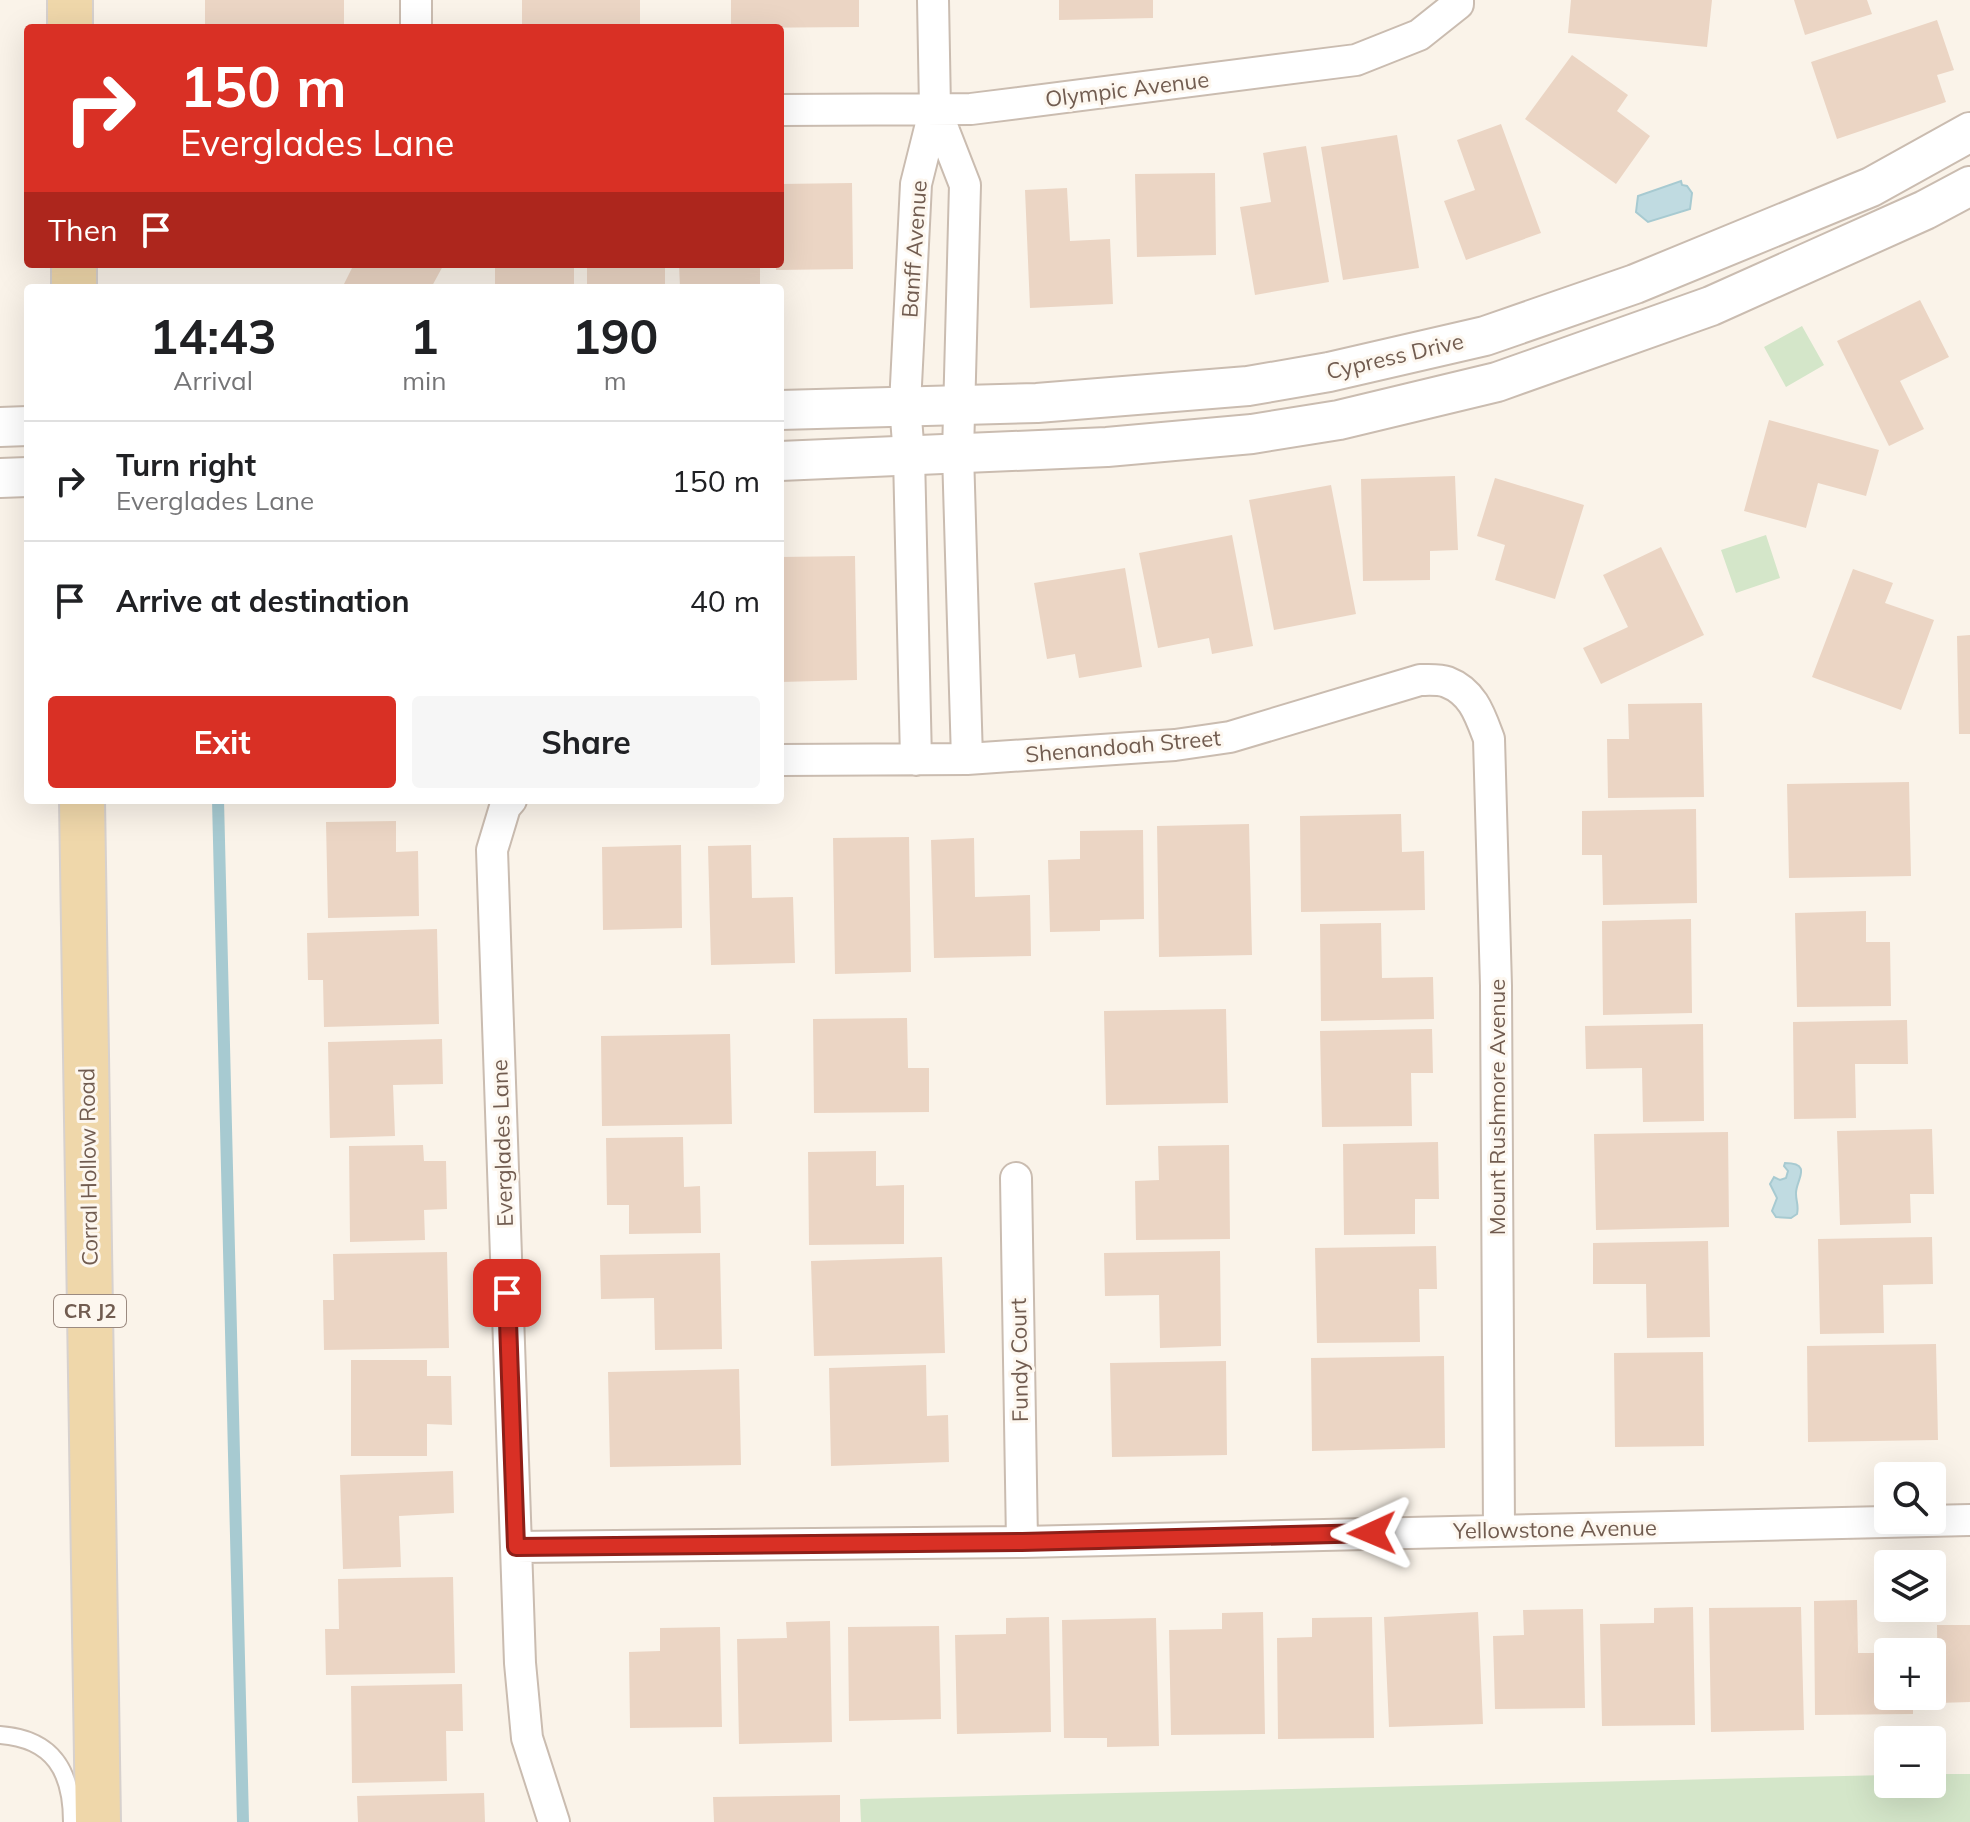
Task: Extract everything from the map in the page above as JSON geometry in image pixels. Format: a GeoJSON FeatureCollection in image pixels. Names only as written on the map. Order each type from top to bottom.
{"type":"FeatureCollection","features":[{"type":"Feature","properties":{"kind":"main road"},"geometry":{"type":"LineString","coordinates":[[70,0],[70,24]]}},
{"type":"Feature","properties":{"kind":"main road","name":"Corral Hollow Road"},"geometry":{"type":"LineString","coordinates":[[82,804],[98,1822]]}},
{"type":"Feature","properties":{"kind":"street"},"geometry":{"type":"LineString","coordinates":[[416,0],[416,24]]}},
{"type":"Feature","properties":{"kind":"street"},"geometry":{"type":"LineString","coordinates":[[933,0],[935,108]]}},
{"type":"Feature","properties":{"kind":"street","name":"Olympic Avenue"},"geometry":{"type":"LineString","coordinates":[[784,110],[971,109],[1356,60],[1419,35],[1458,2]]}},
{"type":"Feature","properties":{"kind":"street","name":"Banff Avenue"},"geometry":{"type":"LineString","coordinates":[[935,108],[965,185],[958,453],[967,759]]}},
{"type":"Feature","properties":{"kind":"street","name":"Banff Avenue"},"geometry":{"type":"LineString","coordinates":[[916,760],[909,456],[905,405],[916,184],[935,108]]}},
{"type":"Feature","properties":{"kind":"street","name":"Cypress Drive"},"geometry":{"type":"LineString","coordinates":[[784,410],[1037,403],[1248,386],[1329,372],[1485,336],[1635,284],[1871,187],[1970,132]]}},
{"type":"Feature","properties":{"kind":"street"},"geometry":{"type":"LineString","coordinates":[[784,461],[1107,447],[1252,434],[1339,420],[1497,382],[1711,306],[1925,210],[1970,186]]}},
{"type":"Feature","properties":{"kind":"street"},"geometry":{"type":"LineString","coordinates":[[0,427],[24,426]]}},
{"type":"Feature","properties":{"kind":"street"},"geometry":{"type":"LineString","coordinates":[[0,478],[24,477]]}},
{"type":"Feature","properties":{"kind":"street","name":"Shenandoah Street"},"geometry":{"type":"LineString","coordinates":[[916,760],[1175,745],[1230,737],[1420,680],[1446,681],[1462,691]]}},
{"type":"Feature","properties":{"kind":"street","name":"Mount Rushmore Avenue"},"geometry":{"type":"LineString","coordinates":[[1462,691],[1476,704],[1489,739],[1496,986],[1499,1530]]}},
{"type":"Feature","properties":{"kind":"street"},"geometry":{"type":"LineString","coordinates":[[784,760],[916,760]]}},
{"type":"Feature","properties":{"kind":"street","name":"Everglades Lane"},"geometry":{"type":"LineString","coordinates":[[508,804],[492,850],[520,1663],[527,1738],[554,1822]]}},
{"type":"Feature","properties":{"kind":"street","name":"Fundy Court"},"geometry":{"type":"LineString","coordinates":[[1016,1178],[1022,1542]]}},
{"type":"Feature","properties":{"kind":"street","name":"Yellowstone Avenue"},"geometry":{"type":"LineString","coordinates":[[516,1547],[1022,1542],[1970,1520]]}},
{"type":"Feature","properties":{"kind":"lane"},"geometry":{"type":"LineString","coordinates":[[0,1735],[21,1738],[49,1753],[69,1784],[72,1822]]}},
{"type":"Feature","properties":{"kind":"green space"},"geometry":{"type":"Polygon","coordinates":[[[1802,326],[1824,365],[1786,387],[1764,347],[1802,326]]]}},
{"type":"Feature","properties":{"kind":"green space"},"geometry":{"type":"Polygon","coordinates":[[[1766,535],[1780,578],[1736,593],[1721,550],[1766,535]]]}},
{"type":"Feature","properties":{"kind":"green space"},"geometry":{"type":"Polygon","coordinates":[[[1946,1774],[1970,1774],[1970,1822],[861,1822],[860,1799],[1874,1775],[1874,1798],[1946,1798],[1946,1774]]]}},
{"type":"Feature","properties":{"kind":"water"},"geometry":{"type":"Polygon","coordinates":[[[1681,181],[1692,193],[1690,209],[1648,222],[1636,212],[1638,196],[1681,181]]]}},
{"type":"Feature","properties":{"kind":"water"},"geometry":{"type":"Polygon","coordinates":[[[1785,1163],[1801,1169],[1796,1189],[1797,1214],[1791,1218],[1776,1217],[1772,1211],[1777,1198],[1770,1184],[1774,1177],[1780,1180],[1786,1178],[1788,1171],[1785,1163]]]}},
{"type":"Feature","properties":{"kind":"building"},"geometry":{"type":"Polygon","coordinates":[[[205,0],[344,0],[344,24],[205,24],[205,0]]]}},
{"type":"Feature","properties":{"kind":"building"},"geometry":{"type":"Polygon","coordinates":[[[522,0],[640,0],[640,24],[522,24],[522,0]]]}},
{"type":"Feature","properties":{"kind":"building"},"geometry":{"type":"Polygon","coordinates":[[[731,0],[859,0],[859,27],[731,24],[731,0]]]}},
{"type":"Feature","properties":{"kind":"building"},"geometry":{"type":"Polygon","coordinates":[[[1059,0],[1153,0],[1153,18],[1059,20],[1059,0]]]}},
{"type":"Feature","properties":{"kind":"building"},"geometry":{"type":"Polygon","coordinates":[[[1571,0],[1712,0],[1707,47],[1568,33],[1571,0]]]}},
{"type":"Feature","properties":{"kind":"building"},"geometry":{"type":"Polygon","coordinates":[[[1794,0],[1867,0],[1872,14],[1805,35],[1794,0]]]}},
{"type":"Feature","properties":{"kind":"building"},"geometry":{"type":"Polygon","coordinates":[[[1937,20],[1954,70],[1937,75],[1946,102],[1837,139],[1811,62],[1937,20]]]}},
{"type":"Feature","properties":{"kind":"building"},"geometry":{"type":"Polygon","coordinates":[[[1572,55],[1628,95],[1617,111],[1650,136],[1616,184],[1525,119],[1572,55]]]}},
{"type":"Feature","properties":{"kind":"building"},"geometry":{"type":"Polygon","coordinates":[[[1501,124],[1541,233],[1466,260],[1444,201],[1475,190],[1457,140],[1501,124]]]}},
{"type":"Feature","properties":{"kind":"building"},"geometry":{"type":"Polygon","coordinates":[[[1397,135],[1419,268],[1343,280],[1321,147],[1397,135]]]}},
{"type":"Feature","properties":{"kind":"building"},"geometry":{"type":"Polygon","coordinates":[[[1306,146],[1329,282],[1255,295],[1240,207],[1271,202],[1263,153],[1306,146]]]}},
{"type":"Feature","properties":{"kind":"building"},"geometry":{"type":"Polygon","coordinates":[[[1215,173],[1216,255],[1137,257],[1135,174],[1215,173]]]}},
{"type":"Feature","properties":{"kind":"building"},"geometry":{"type":"Polygon","coordinates":[[[852,183],[853,269],[776,270],[784,268],[784,184],[852,183]]]}},
{"type":"Feature","properties":{"kind":"building"},"geometry":{"type":"Polygon","coordinates":[[[1067,188],[1070,241],[1110,239],[1113,304],[1030,308],[1025,190],[1067,188]]]}},
{"type":"Feature","properties":{"kind":"building"},"geometry":{"type":"Polygon","coordinates":[[[352,268],[442,268],[433,284],[344,284],[352,268]]]}},
{"type":"Feature","properties":{"kind":"building"},"geometry":{"type":"Polygon","coordinates":[[[495,268],[574,268],[574,284],[495,284],[495,268]]]}},
{"type":"Feature","properties":{"kind":"building"},"geometry":{"type":"Polygon","coordinates":[[[587,268],[665,268],[665,284],[587,284],[587,268]]]}},
{"type":"Feature","properties":{"kind":"building"},"geometry":{"type":"Polygon","coordinates":[[[679,268],[760,268],[760,284],[680,284],[679,268]]]}},
{"type":"Feature","properties":{"kind":"building"},"geometry":{"type":"Polygon","coordinates":[[[1920,300],[1949,357],[1900,381],[1924,429],[1889,446],[1837,341],[1920,300]]]}},
{"type":"Feature","properties":{"kind":"building"},"geometry":{"type":"Polygon","coordinates":[[[1769,420],[1879,450],[1866,496],[1818,483],[1806,528],[1744,511],[1769,420]]]}},
{"type":"Feature","properties":{"kind":"building"},"geometry":{"type":"Polygon","coordinates":[[[1455,476],[1458,550],[1430,551],[1430,580],[1363,581],[1361,479],[1455,476]]]}},
{"type":"Feature","properties":{"kind":"building"},"geometry":{"type":"Polygon","coordinates":[[[1495,478],[1584,505],[1555,599],[1495,580],[1505,545],[1477,536],[1495,478]]]}},
{"type":"Feature","properties":{"kind":"building"},"geometry":{"type":"Polygon","coordinates":[[[1331,485],[1356,614],[1274,630],[1249,500],[1331,485]]]}},
{"type":"Feature","properties":{"kind":"building"},"geometry":{"type":"Polygon","coordinates":[[[1232,535],[1253,646],[1212,654],[1209,638],[1158,648],[1139,553],[1232,535]]]}},
{"type":"Feature","properties":{"kind":"building"},"geometry":{"type":"Polygon","coordinates":[[[1661,547],[1704,635],[1601,684],[1583,648],[1628,627],[1603,575],[1661,547]]]}},
{"type":"Feature","properties":{"kind":"building"},"geometry":{"type":"Polygon","coordinates":[[[855,556],[857,680],[784,682],[784,557],[855,556]]]}},
{"type":"Feature","properties":{"kind":"building"},"geometry":{"type":"Polygon","coordinates":[[[1125,568],[1142,667],[1079,678],[1075,654],[1047,659],[1034,583],[1125,568]]]}},
{"type":"Feature","properties":{"kind":"building"},"geometry":{"type":"Polygon","coordinates":[[[1853,569],[1893,583],[1885,603],[1934,620],[1901,710],[1812,677],[1853,569]]]}},
{"type":"Feature","properties":{"kind":"building"},"geometry":{"type":"Polygon","coordinates":[[[1970,635],[1970,734],[1959,734],[1957,636],[1970,635]]]}},
{"type":"Feature","properties":{"kind":"building"},"geometry":{"type":"Polygon","coordinates":[[[1702,703],[1704,797],[1608,798],[1607,739],[1629,739],[1628,704],[1702,703]]]}},
{"type":"Feature","properties":{"kind":"building"},"geometry":{"type":"Polygon","coordinates":[[[1909,782],[1911,876],[1789,878],[1787,784],[1909,782]]]}},
{"type":"Feature","properties":{"kind":"building"},"geometry":{"type":"Polygon","coordinates":[[[1696,809],[1697,903],[1603,905],[1602,855],[1582,855],[1582,811],[1696,809]]]}},
{"type":"Feature","properties":{"kind":"building"},"geometry":{"type":"Polygon","coordinates":[[[1401,814],[1402,852],[1424,851],[1425,910],[1301,912],[1300,816],[1401,814]]]}},
{"type":"Feature","properties":{"kind":"building"},"geometry":{"type":"Polygon","coordinates":[[[396,821],[396,852],[418,851],[419,916],[328,918],[326,822],[396,821]]]}},
{"type":"Feature","properties":{"kind":"building"},"geometry":{"type":"Polygon","coordinates":[[[1249,824],[1252,955],[1159,957],[1157,826],[1249,824]]]}},
{"type":"Feature","properties":{"kind":"building"},"geometry":{"type":"Polygon","coordinates":[[[1143,830],[1144,919],[1100,920],[1100,931],[1050,932],[1048,860],[1080,859],[1080,831],[1143,830]]]}},
{"type":"Feature","properties":{"kind":"building"},"geometry":{"type":"Polygon","coordinates":[[[909,837],[911,972],[835,974],[833,838],[909,837]]]}},
{"type":"Feature","properties":{"kind":"building"},"geometry":{"type":"Polygon","coordinates":[[[974,838],[975,897],[1030,895],[1031,956],[934,958],[931,840],[974,838]]]}},
{"type":"Feature","properties":{"kind":"building"},"geometry":{"type":"Polygon","coordinates":[[[681,845],[682,928],[603,930],[602,847],[681,845]]]}},
{"type":"Feature","properties":{"kind":"building"},"geometry":{"type":"Polygon","coordinates":[[[751,845],[752,898],[793,897],[795,963],[711,965],[708,846],[751,845]]]}},
{"type":"Feature","properties":{"kind":"building"},"geometry":{"type":"Polygon","coordinates":[[[1866,911],[1866,942],[1890,942],[1891,1006],[1797,1007],[1795,913],[1866,911]]]}},
{"type":"Feature","properties":{"kind":"building"},"geometry":{"type":"Polygon","coordinates":[[[1691,919],[1692,1013],[1603,1015],[1602,921],[1691,919]]]}},
{"type":"Feature","properties":{"kind":"building"},"geometry":{"type":"Polygon","coordinates":[[[1381,923],[1382,978],[1433,977],[1434,1019],[1321,1021],[1320,924],[1381,923]]]}},
{"type":"Feature","properties":{"kind":"building"},"geometry":{"type":"Polygon","coordinates":[[[437,929],[439,1024],[324,1027],[323,980],[308,980],[307,933],[437,929]]]}},
{"type":"Feature","properties":{"kind":"building"},"geometry":{"type":"Polygon","coordinates":[[[1226,1009],[1228,1103],[1106,1105],[1104,1011],[1226,1009]]]}},
{"type":"Feature","properties":{"kind":"building"},"geometry":{"type":"Polygon","coordinates":[[[907,1018],[908,1068],[929,1068],[929,1112],[814,1113],[813,1019],[907,1018]]]}},
{"type":"Feature","properties":{"kind":"building"},"geometry":{"type":"Polygon","coordinates":[[[1907,1020],[1908,1064],[1855,1064],[1856,1118],[1794,1119],[1793,1022],[1907,1020]]]}},
{"type":"Feature","properties":{"kind":"building"},"geometry":{"type":"Polygon","coordinates":[[[1703,1024],[1704,1121],[1643,1122],[1642,1068],[1586,1069],[1585,1026],[1703,1024]]]}},
{"type":"Feature","properties":{"kind":"building"},"geometry":{"type":"Polygon","coordinates":[[[1432,1029],[1433,1073],[1411,1073],[1412,1126],[1322,1127],[1320,1031],[1432,1029]]]}},
{"type":"Feature","properties":{"kind":"building"},"geometry":{"type":"Polygon","coordinates":[[[730,1034],[732,1124],[602,1126],[601,1036],[730,1034]]]}},
{"type":"Feature","properties":{"kind":"building"},"geometry":{"type":"Polygon","coordinates":[[[442,1039],[443,1084],[393,1085],[395,1136],[330,1138],[328,1042],[442,1039]]]}},
{"type":"Feature","properties":{"kind":"building"},"geometry":{"type":"Polygon","coordinates":[[[1932,1129],[1934,1194],[1910,1194],[1911,1223],[1840,1225],[1837,1131],[1932,1129]]]}},
{"type":"Feature","properties":{"kind":"building"},"geometry":{"type":"Polygon","coordinates":[[[1728,1132],[1729,1227],[1596,1230],[1594,1134],[1728,1132]]]}},
{"type":"Feature","properties":{"kind":"building"},"geometry":{"type":"Polygon","coordinates":[[[683,1137],[684,1187],[700,1186],[701,1233],[629,1234],[629,1205],[607,1205],[606,1138],[683,1137]]]}},
{"type":"Feature","properties":{"kind":"building"},"geometry":{"type":"Polygon","coordinates":[[[1438,1142],[1439,1199],[1415,1199],[1415,1234],[1344,1235],[1343,1144],[1438,1142]]]}},
{"type":"Feature","properties":{"kind":"building"},"geometry":{"type":"Polygon","coordinates":[[[423,1145],[424,1161],[446,1161],[447,1209],[424,1210],[425,1240],[350,1242],[349,1146],[423,1145]]]}},
{"type":"Feature","properties":{"kind":"building"},"geometry":{"type":"Polygon","coordinates":[[[1229,1145],[1230,1239],[1136,1240],[1135,1181],[1159,1180],[1158,1146],[1229,1145]]]}},
{"type":"Feature","properties":{"kind":"building"},"geometry":{"type":"Polygon","coordinates":[[[876,1151],[876,1186],[904,1185],[904,1244],[809,1245],[808,1152],[876,1151]]]}},
{"type":"Feature","properties":{"kind":"building"},"geometry":{"type":"Polygon","coordinates":[[[1932,1237],[1933,1284],[1883,1285],[1884,1333],[1820,1334],[1818,1239],[1932,1237]]]}},
{"type":"Feature","properties":{"kind":"building"},"geometry":{"type":"Polygon","coordinates":[[[1708,1241],[1710,1337],[1647,1338],[1646,1284],[1593,1284],[1593,1243],[1708,1241]]]}},
{"type":"Feature","properties":{"kind":"building"},"geometry":{"type":"Polygon","coordinates":[[[1436,1246],[1437,1289],[1419,1289],[1420,1342],[1317,1343],[1315,1248],[1436,1246]]]}},
{"type":"Feature","properties":{"kind":"building"},"geometry":{"type":"Polygon","coordinates":[[[1220,1251],[1221,1346],[1160,1348],[1159,1295],[1105,1296],[1104,1253],[1220,1251]]]}},
{"type":"Feature","properties":{"kind":"building"},"geometry":{"type":"Polygon","coordinates":[[[447,1252],[449,1348],[324,1350],[323,1300],[334,1300],[333,1254],[447,1252]]]}},
{"type":"Feature","properties":{"kind":"building"},"geometry":{"type":"Polygon","coordinates":[[[720,1253],[722,1349],[655,1350],[654,1298],[601,1299],[600,1255],[720,1253]]]}},
{"type":"Feature","properties":{"kind":"building"},"geometry":{"type":"Polygon","coordinates":[[[942,1257],[945,1353],[814,1356],[811,1261],[942,1257]]]}},
{"type":"Feature","properties":{"kind":"building"},"geometry":{"type":"Polygon","coordinates":[[[1936,1344],[1938,1440],[1808,1442],[1807,1346],[1936,1344]]]}},
{"type":"Feature","properties":{"kind":"building"},"geometry":{"type":"Polygon","coordinates":[[[1703,1352],[1704,1446],[1615,1447],[1614,1353],[1703,1352]]]}},
{"type":"Feature","properties":{"kind":"building"},"geometry":{"type":"Polygon","coordinates":[[[1444,1356],[1445,1448],[1312,1451],[1311,1358],[1444,1356]]]}},
{"type":"Feature","properties":{"kind":"building"},"geometry":{"type":"Polygon","coordinates":[[[351,1360],[427,1360],[427,1376],[451,1376],[452,1425],[427,1424],[427,1456],[351,1456],[351,1360]]]}},
{"type":"Feature","properties":{"kind":"building"},"geometry":{"type":"Polygon","coordinates":[[[1226,1361],[1227,1455],[1112,1457],[1110,1363],[1226,1361]]]}},
{"type":"Feature","properties":{"kind":"building"},"geometry":{"type":"Polygon","coordinates":[[[926,1365],[927,1416],[948,1415],[949,1462],[831,1466],[829,1368],[926,1365]]]}},
{"type":"Feature","properties":{"kind":"building"},"geometry":{"type":"Polygon","coordinates":[[[739,1369],[741,1465],[610,1467],[608,1372],[739,1369]]]}},
{"type":"Feature","properties":{"kind":"building"},"geometry":{"type":"Polygon","coordinates":[[[453,1471],[454,1513],[399,1516],[401,1567],[343,1569],[340,1475],[453,1471]]]}},
{"type":"Feature","properties":{"kind":"building"},"geometry":{"type":"Polygon","coordinates":[[[453,1577],[455,1673],[326,1675],[325,1629],[339,1629],[338,1579],[453,1577]]]}},
{"type":"Feature","properties":{"kind":"building"},"geometry":{"type":"Polygon","coordinates":[[[1857,1600],[1858,1653],[1874,1653],[1874,1710],[1913,1710],[1913,1714],[1815,1715],[1814,1601],[1857,1600]]]}},
{"type":"Feature","properties":{"kind":"building"},"geometry":{"type":"Polygon","coordinates":[[[1693,1607],[1695,1725],[1602,1726],[1600,1624],[1654,1623],[1654,1608],[1693,1607]]]}},
{"type":"Feature","properties":{"kind":"building"},"geometry":{"type":"Polygon","coordinates":[[[1801,1607],[1804,1730],[1711,1732],[1709,1608],[1801,1607]]]}},
{"type":"Feature","properties":{"kind":"building"},"geometry":{"type":"Polygon","coordinates":[[[1583,1609],[1585,1708],[1495,1709],[1493,1636],[1524,1635],[1523,1610],[1583,1609]]]}},
{"type":"Feature","properties":{"kind":"building"},"geometry":{"type":"Polygon","coordinates":[[[1263,1612],[1265,1734],[1171,1735],[1169,1630],[1222,1629],[1222,1613],[1263,1612]]]}},
{"type":"Feature","properties":{"kind":"building"},"geometry":{"type":"Polygon","coordinates":[[[1478,1612],[1483,1724],[1389,1727],[1384,1617],[1478,1612]]]}},
{"type":"Feature","properties":{"kind":"building"},"geometry":{"type":"Polygon","coordinates":[[[1049,1617],[1051,1732],[957,1734],[955,1635],[1006,1634],[1006,1618],[1049,1617]]]}},
{"type":"Feature","properties":{"kind":"building"},"geometry":{"type":"Polygon","coordinates":[[[1372,1617],[1374,1738],[1278,1739],[1277,1638],[1312,1637],[1312,1618],[1372,1617]]]}},
{"type":"Feature","properties":{"kind":"building"},"geometry":{"type":"Polygon","coordinates":[[[1156,1618],[1159,1746],[1107,1747],[1107,1738],[1064,1738],[1062,1620],[1156,1618]]]}},
{"type":"Feature","properties":{"kind":"building"},"geometry":{"type":"Polygon","coordinates":[[[830,1621],[832,1742],[739,1744],[737,1639],[787,1638],[786,1622],[830,1621]]]}},
{"type":"Feature","properties":{"kind":"building"},"geometry":{"type":"Polygon","coordinates":[[[1937,1625],[1970,1625],[1970,1702],[1946,1703],[1946,1638],[1937,1638],[1937,1625]]]}},
{"type":"Feature","properties":{"kind":"building"},"geometry":{"type":"Polygon","coordinates":[[[939,1626],[941,1719],[849,1721],[848,1627],[939,1626]]]}},
{"type":"Feature","properties":{"kind":"building"},"geometry":{"type":"Polygon","coordinates":[[[720,1627],[722,1727],[630,1728],[629,1652],[660,1651],[660,1628],[720,1627]]]}},
{"type":"Feature","properties":{"kind":"building"},"geometry":{"type":"Polygon","coordinates":[[[462,1684],[463,1731],[446,1731],[447,1781],[352,1783],[351,1686],[462,1684]]]}},
{"type":"Feature","properties":{"kind":"building"},"geometry":{"type":"Polygon","coordinates":[[[484,1793],[485,1822],[358,1822],[357,1796],[484,1793]]]}},
{"type":"Feature","properties":{"kind":"building"},"geometry":{"type":"Polygon","coordinates":[[[840,1795],[840,1822],[714,1822],[713,1797],[840,1795]]]}},
{"type":"Feature","properties":{"kind":"waterway"},"geometry":{"type":"LineString","coordinates":[[218,804],[243,1822]]}},
{"type":"Feature","properties":{"kind":"route"},"geometry":{"type":"LineString","coordinates":[[507,1293],[516,1547],[1022,1542],[1372,1533]]}}]}
